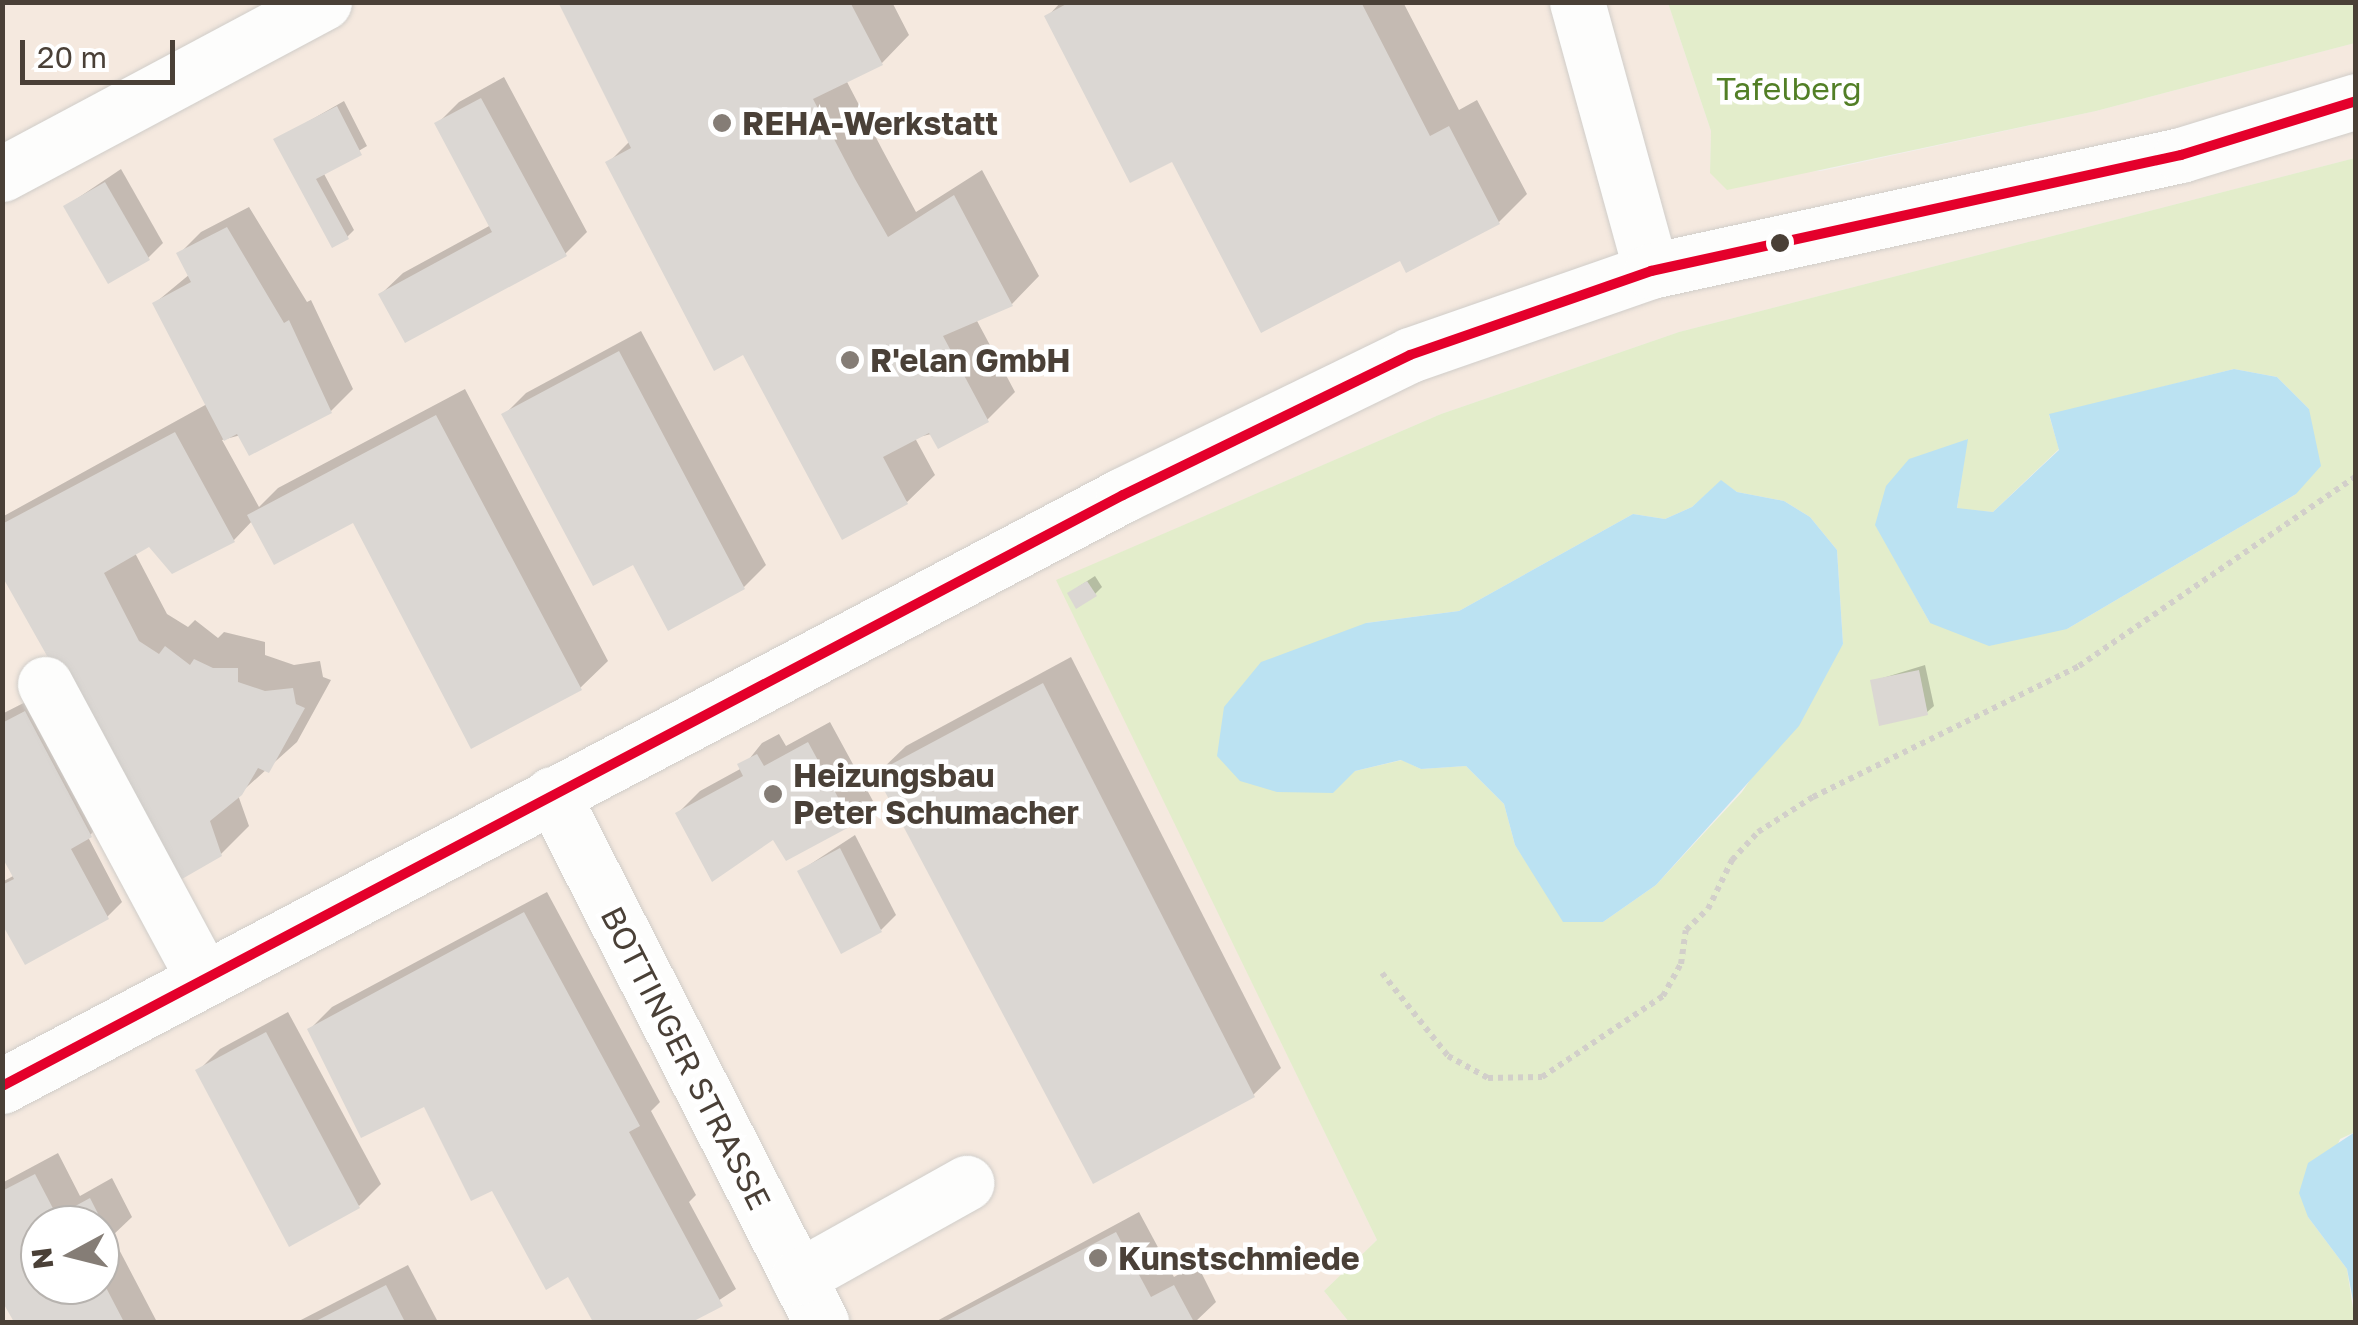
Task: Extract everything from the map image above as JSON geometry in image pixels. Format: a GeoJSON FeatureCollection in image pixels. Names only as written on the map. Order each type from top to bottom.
{"type":"FeatureCollection","features":[{"type":"Feature","properties":{"kind":"street"},"geometry":{"type":"LineString","coordinates":[[2,174],[324,2]]}},
{"type":"Feature","properties":{"kind":"street"},"geometry":{"type":"LineString","coordinates":[[1577,2],[1651,271]]}},
{"type":"Feature","properties":{"kind":"street"},"geometry":{"type":"LineString","coordinates":[[2,1086],[1124,496],[1410,355],[1651,271],[2181,155],[2356,101]]}},
{"type":"Feature","properties":{"kind":"street"},"geometry":{"type":"LineString","coordinates":[[45,684],[204,979]]}},
{"type":"Feature","properties":{"kind":"street","name":"BOTTINGER STRASSE"},"geometry":{"type":"LineString","coordinates":[[552,794],[809,1300]]}},
{"type":"Feature","properties":{"kind":"street"},"geometry":{"type":"LineString","coordinates":[[809,1300],[966,1183]]}},
{"type":"Feature","properties":{"kind":"path"},"geometry":{"type":"LineString","coordinates":[[1382,973],[1448,1056],[1488,1078],[1542,1077],[1663,996],[1681,964],[1686,930],[1708,909],[1732,860],[1758,832],[1813,797],[2079,666],[2356,476]]}},
{"type":"Feature","properties":{"kind":"shaded area"},"geometry":{"type":"Polygon","coordinates":[[[3,3],[1668,3],[1711,131],[1710,173],[1821,171],[2096,111],[2355,43],[2355,158],[1679,332],[1441,414],[1057,580],[1377,1240],[1324,1291],[1349,1322],[3,1322],[3,3]]]}},
{"type":"Feature","properties":{"kind":"green space","name":"Tafelberg"},"geometry":{"type":"Polygon","coordinates":[[[1668,3],[2355,3],[2355,43],[2096,111],[1727,190],[1710,173],[1711,131],[1668,3]]]}},
{"type":"Feature","properties":{"kind":"green space"},"geometry":{"type":"Polygon","coordinates":[[[2355,158],[2355,1132],[2340,1139],[2308,1217],[2347,1269],[2355,1322],[1349,1322],[1324,1291],[1377,1240],[1056,580],[1441,414],[1679,332],[2355,158]],[[2234,369],[2049,415],[2059,449],[1993,512],[1957,509],[1967,439],[1876,525],[1930,623],[2067,629],[2296,494],[2309,409],[2277,377],[2234,369]],[[1721,481],[1692,507],[1665,519],[1633,514],[1459,611],[1366,623],[1355,771],[1402,760],[1421,769],[1466,766],[1504,804],[1515,845],[1530,868],[1603,922],[1656,885],[1742,792],[1843,644],[1837,550],[1810,517],[1784,501],[1737,492],[1721,481]]]}},
{"type":"Feature","properties":{"kind":"water"},"geometry":{"type":"Polygon","coordinates":[[[2234,369],[2277,377],[2309,409],[2321,466],[2296,494],[2067,629],[1989,646],[1930,623],[1875,525],[1886,486],[1909,459],[1968,439],[1957,508],[1993,512],[2059,450],[2049,414],[2234,369]]]}},
{"type":"Feature","properties":{"kind":"water"},"geometry":{"type":"Polygon","coordinates":[[[1721,480],[1737,492],[1784,501],[1810,517],[1837,550],[1843,644],[1799,726],[1656,885],[1603,922],[1563,922],[1515,845],[1504,804],[1466,766],[1421,769],[1401,760],[1355,771],[1333,793],[1277,792],[1240,781],[1217,756],[1224,707],[1261,662],[1366,623],[1459,611],[1633,514],[1665,519],[1692,507],[1721,480]]]}},
{"type":"Feature","properties":{"kind":"water"},"geometry":{"type":"Polygon","coordinates":[[[2355,1132],[2355,1311],[2347,1269],[2308,1217],[2299,1193],[2308,1163],[2355,1132]]]}},
{"type":"Feature","properties":{"kind":"building"},"geometry":{"type":"Polygon","coordinates":[[[558,2],[850,2],[883,65],[813,99],[855,179],[888,237],[954,195],[1013,306],[943,336],[989,422],[938,449],[929,433],[883,457],[908,504],[842,540],[743,355],[714,371],[605,162],[631,148],[558,2]]]}},
{"type":"Feature","properties":{"kind":"building"},"geometry":{"type":"Polygon","coordinates":[[[1070,2],[1361,2],[1430,136],[1449,126],[1500,224],[1406,273],[1400,261],[1261,333],[1172,162],[1130,183],[1044,16],[1070,2]]]}},
{"type":"Feature","properties":{"kind":"building"},"geometry":{"type":"Polygon","coordinates":[[[481,98],[567,256],[405,343],[378,294],[492,232],[434,123],[481,98]]]}},
{"type":"Feature","properties":{"kind":"building"},"geometry":{"type":"Polygon","coordinates":[[[337,106],[362,155],[316,179],[349,239],[332,248],[273,139],[337,106]]]}},
{"type":"Feature","properties":{"kind":"building"},"geometry":{"type":"Polygon","coordinates":[[[105,182],[150,260],[108,284],[63,206],[105,182]]]}},
{"type":"Feature","properties":{"kind":"building"},"geometry":{"type":"Polygon","coordinates":[[[227,227],[284,323],[289,320],[332,413],[249,456],[237,434],[224,441],[152,303],[191,282],[176,253],[227,227]]]}},
{"type":"Feature","properties":{"kind":"building"},"geometry":{"type":"Polygon","coordinates":[[[619,351],[745,589],[668,631],[633,565],[593,586],[501,414],[619,351]]]}},
{"type":"Feature","properties":{"kind":"building"},"geometry":{"type":"Polygon","coordinates":[[[436,415],[582,690],[471,749],[353,523],[274,565],[247,515],[436,415]]]}},
{"type":"Feature","properties":{"kind":"building"},"geometry":{"type":"Polygon","coordinates":[[[175,432],[235,542],[172,574],[149,547],[104,573],[139,641],[159,654],[165,646],[190,665],[194,659],[213,668],[238,668],[238,682],[265,691],[293,688],[296,704],[305,708],[269,773],[258,768],[242,795],[210,821],[222,856],[175,883],[2,576],[2,524],[175,432]]]}},
{"type":"Feature","properties":{"kind":"building"},"geometry":{"type":"Polygon","coordinates":[[[1087,581],[1097,596],[1076,609],[1067,593],[1087,581]]]}},
{"type":"Feature","properties":{"kind":"building"},"geometry":{"type":"Polygon","coordinates":[[[1919,670],[1928,715],[1879,726],[1870,680],[1919,670]]]}},
{"type":"Feature","properties":{"kind":"building"},"geometry":{"type":"Polygon","coordinates":[[[1043,683],[1255,1097],[1093,1184],[875,773],[1043,683]]]}},
{"type":"Feature","properties":{"kind":"building"},"geometry":{"type":"Polygon","coordinates":[[[25,711],[92,837],[71,849],[109,919],[25,965],[2,924],[2,885],[14,879],[2,857],[2,723],[25,711]]]}},
{"type":"Feature","properties":{"kind":"building","name":"Heizungsbau Peter Schumacher"},"geometry":{"type":"Polygon","coordinates":[[[808,742],[853,825],[786,861],[773,840],[712,882],[675,813],[743,776],[737,764],[757,754],[764,766],[808,742]]]}},
{"type":"Feature","properties":{"kind":"building"},"geometry":{"type":"Polygon","coordinates":[[[840,848],[882,932],[841,954],[797,871],[840,848]]]}},
{"type":"Feature","properties":{"kind":"building"},"geometry":{"type":"Polygon","coordinates":[[[524,912],[640,1126],[629,1132],[723,1306],[692,1322],[593,1322],[568,1277],[546,1290],[492,1191],[471,1201],[424,1107],[361,1138],[307,1029],[524,912]]]}},
{"type":"Feature","properties":{"kind":"building"},"geometry":{"type":"Polygon","coordinates":[[[266,1032],[360,1208],[289,1247],[195,1070],[266,1032]]]}},
{"type":"Feature","properties":{"kind":"building"},"geometry":{"type":"Polygon","coordinates":[[[35,1174],[51,1205],[20,1205],[20,1305],[115,1305],[124,1322],[14,1322],[2,1301],[2,1191],[35,1174]]]}},
{"type":"Feature","properties":{"kind":"building","name":"Kunstschmiede"},"geometry":{"type":"Polygon","coordinates":[[[1116,1232],[1151,1297],[1174,1285],[1194,1322],[944,1322],[1116,1232]]]}},
{"type":"Feature","properties":{"kind":"building"},"geometry":{"type":"Polygon","coordinates":[[[386,1285],[405,1322],[314,1322],[386,1285]]]}},
{"type":"Feature","properties":{"kind":"transit line"},"geometry":{"type":"LineString","coordinates":[[2,1086],[1123,495],[1410,355],[1651,271],[2181,155],[2356,101]]}},
{"type":"Feature","properties":{"kind":"place","name":"REHA-Werkstatt"},"geometry":{"type":"Point","coordinates":[722,123]}},
{"type":"Feature","properties":{"kind":"place","name":"R'elan GmbH"},"geometry":{"type":"Point","coordinates":[850,360]}},
{"type":"Feature","properties":{"kind":"place","name":"Heizungsbau Peter Schumacher"},"geometry":{"type":"Point","coordinates":[773,794]}},
{"type":"Feature","properties":{"kind":"place","name":"Kunstschmiede"},"geometry":{"type":"Point","coordinates":[1098,1258]}}]}
